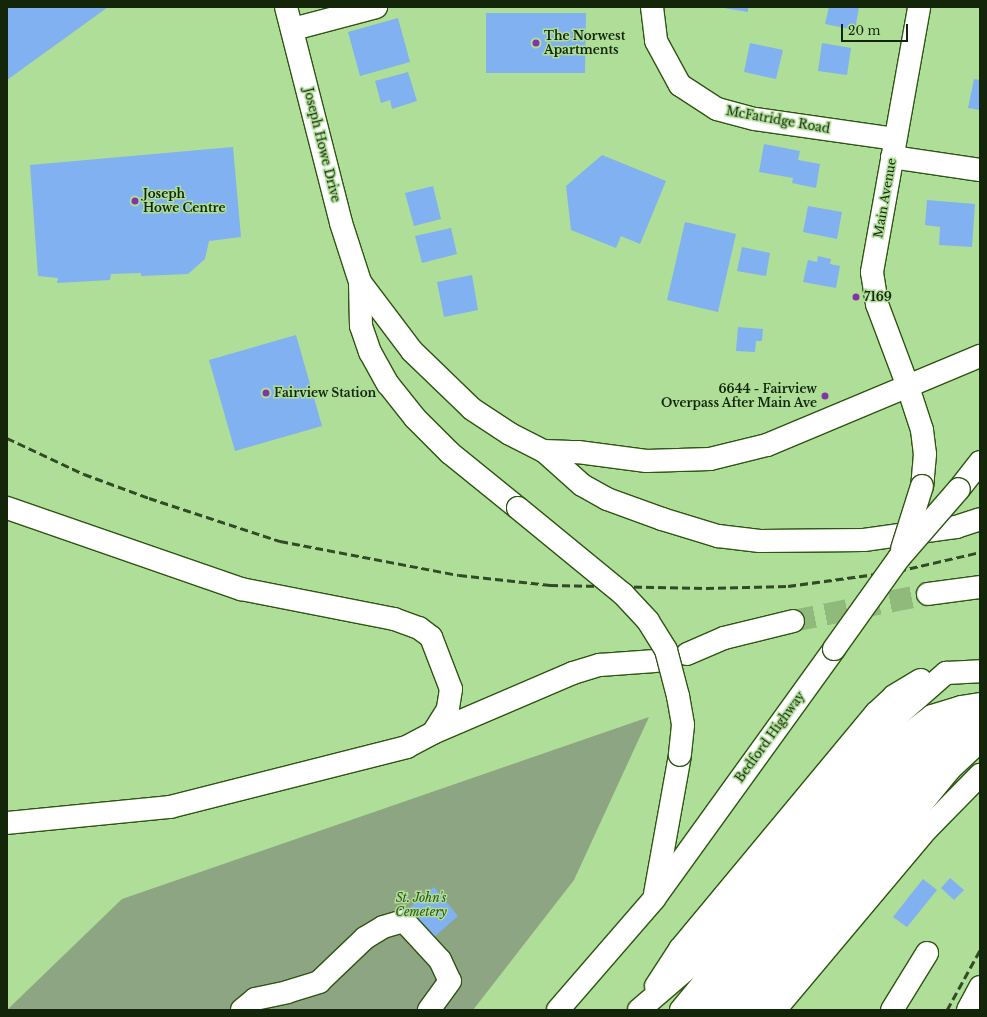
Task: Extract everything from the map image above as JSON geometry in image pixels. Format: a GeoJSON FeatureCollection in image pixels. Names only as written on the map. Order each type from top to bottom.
{"type":"FeatureCollection","features":[{"type":"Feature","properties":{"kind":"main road","name":"Joseph Howe Drive"},"geometry":{"type":"LineString","coordinates":[[286,7],[293,29],[341,223],[360,282]]}},
{"type":"Feature","properties":{"kind":"main road"},"geometry":{"type":"LineString","coordinates":[[293,29],[376,7]]}},
{"type":"Feature","properties":{"kind":"main road","name":"McFatridge Road"},"geometry":{"type":"LineString","coordinates":[[652,7],[656,41],[680,85],[717,110],[894,148],[980,170]]}},
{"type":"Feature","properties":{"kind":"main road","name":"Main Avenue"},"geometry":{"type":"LineString","coordinates":[[899,558],[922,486],[926,454],[922,430],[907,384],[877,304],[872,272],[918,7]]}},
{"type":"Feature","properties":{"kind":"main road"},"geometry":{"type":"LineString","coordinates":[[360,282],[412,351],[438,378],[472,409],[510,434],[544,451],[582,485],[606,498],[662,519],[718,536],[760,541],[864,540],[956,527],[980,519]]}},
{"type":"Feature","properties":{"kind":"main road"},"geometry":{"type":"LineString","coordinates":[[360,282],[362,326],[370,352],[388,384],[415,418],[450,454],[623,594],[648,621],[666,650],[678,696],[683,725],[680,755],[654,899]]}},
{"type":"Feature","properties":{"kind":"main road"},"geometry":{"type":"LineString","coordinates":[[544,451],[578,452],[613,458],[646,461],[710,459],[767,445],[907,384],[980,356]]}},
{"type":"Feature","properties":{"kind":"main road","name":"Bedford Highway"},"geometry":{"type":"LineString","coordinates":[[558,1010],[654,899],[899,558],[959,489],[980,462]]}},
{"type":"Feature","properties":{"kind":"main road"},"geometry":{"type":"LineString","coordinates":[[7,508],[241,589],[394,619],[419,628],[431,637],[452,690],[463,701],[478,706],[494,707]]}},
{"type":"Feature","properties":{"kind":"main road"},"geometry":{"type":"LineString","coordinates":[[928,594],[980,587]]}},
{"type":"Feature","properties":{"kind":"main road"},"geometry":{"type":"LineString","coordinates":[[687,654],[724,638],[793,621]]}},
{"type":"Feature","properties":{"kind":"main road"},"geometry":{"type":"LineString","coordinates":[[7,823],[170,807],[407,747],[433,733],[573,673],[594,667],[655,661]]}},
{"type":"Feature","properties":{"kind":"main road"},"geometry":{"type":"LineString","coordinates":[[640,1008],[680,949],[876,713],[894,696],[918,681],[946,673],[980,671]]}},
{"type":"Feature","properties":{"kind":"main road"},"geometry":{"type":"LineString","coordinates":[[433,733],[448,709],[452,690]]}},
{"type":"Feature","properties":{"kind":"main road"},"geometry":{"type":"LineString","coordinates":[[681,1010],[911,732],[932,716],[961,707],[980,704]]}},
{"type":"Feature","properties":{"kind":"main road"},"geometry":{"type":"LineString","coordinates":[[705,1010],[907,764],[928,743],[958,723],[980,716]]}},
{"type":"Feature","properties":{"kind":"main road"},"geometry":{"type":"LineString","coordinates":[[729,1010],[937,758],[960,738],[980,729]]}},
{"type":"Feature","properties":{"kind":"main road"},"geometry":{"type":"LineString","coordinates":[[752,1010],[950,769],[980,741]]}},
{"type":"Feature","properties":{"kind":"main road"},"geometry":{"type":"LineString","coordinates":[[775,1010],[926,829],[980,777]]}},
{"type":"Feature","properties":{"kind":"main road"},"geometry":{"type":"LineString","coordinates":[[794,1010],[937,840],[980,777]]}},
{"type":"Feature","properties":{"kind":"main road"},"geometry":{"type":"LineString","coordinates":[[242,1010],[255,998],[287,992],[319,982],[365,938],[383,927],[404,921],[440,960],[450,981],[429,1010]]}},
{"type":"Feature","properties":{"kind":"main road"},"geometry":{"type":"LineString","coordinates":[[892,1010],[927,953]]}},
{"type":"Feature","properties":{"kind":"main road"},"geometry":{"type":"LineString","coordinates":[[968,1010],[980,987]]}},
{"type":"Feature","properties":{"kind":"green space","name":"St. John's Cemetery"},"geometry":{"type":"Polygon","coordinates":[[[649,717],[574,880],[473,1010],[7,1010],[122,899],[649,717]]]}},
{"type":"Feature","properties":{"kind":"building"},"geometry":{"type":"Polygon","coordinates":[[[7,7],[108,7],[7,80],[7,7]]]}},
{"type":"Feature","properties":{"kind":"building"},"geometry":{"type":"Polygon","coordinates":[[[718,7],[748,7],[748,12],[718,7]]]}},
{"type":"Feature","properties":{"kind":"building"},"geometry":{"type":"Polygon","coordinates":[[[829,7],[859,7],[855,30],[825,24],[829,7]]]}},
{"type":"Feature","properties":{"kind":"building","name":"The Norwest Apartments"},"geometry":{"type":"Polygon","coordinates":[[[486,13],[586,13],[585,73],[486,73],[486,13]]]}},
{"type":"Feature","properties":{"kind":"building"},"geometry":{"type":"Polygon","coordinates":[[[398,18],[410,62],[360,76],[348,32],[398,18]]]}},
{"type":"Feature","properties":{"kind":"building"},"geometry":{"type":"Polygon","coordinates":[[[750,43],[783,50],[776,79],[744,72],[750,43]]]}},
{"type":"Feature","properties":{"kind":"building"},"geometry":{"type":"Polygon","coordinates":[[[822,43],[851,48],[847,75],[818,71],[822,43]]]}},
{"type":"Feature","properties":{"kind":"building"},"geometry":{"type":"Polygon","coordinates":[[[408,72],[417,101],[392,109],[390,100],[381,103],[375,81],[408,72]]]}},
{"type":"Feature","properties":{"kind":"building"},"geometry":{"type":"Polygon","coordinates":[[[974,79],[980,80],[980,110],[968,108],[974,79]]]}},
{"type":"Feature","properties":{"kind":"building"},"geometry":{"type":"Polygon","coordinates":[[[764,144],[800,151],[798,160],[820,164],[816,188],[792,183],[793,178],[759,172],[764,144]]]}},
{"type":"Feature","properties":{"kind":"building","name":"Joseph Howe Centre"},"geometry":{"type":"Polygon","coordinates":[[[233,147],[241,237],[209,241],[205,259],[188,274],[141,276],[141,273],[111,274],[110,280],[57,283],[58,278],[38,276],[30,165],[233,147]]]}},
{"type":"Feature","properties":{"kind":"building"},"geometry":{"type":"Polygon","coordinates":[[[602,155],[666,181],[640,244],[621,236],[616,248],[571,230],[566,186],[602,155]]]}},
{"type":"Feature","properties":{"kind":"building"},"geometry":{"type":"Polygon","coordinates":[[[433,186],[441,219],[414,226],[405,193],[433,186]]]}},
{"type":"Feature","properties":{"kind":"building"},"geometry":{"type":"Polygon","coordinates":[[[927,200],[975,204],[972,247],[939,245],[940,227],[925,225],[927,200]]]}},
{"type":"Feature","properties":{"kind":"building"},"geometry":{"type":"Polygon","coordinates":[[[808,206],[842,212],[837,239],[803,232],[808,206]]]}},
{"type":"Feature","properties":{"kind":"building"},"geometry":{"type":"Polygon","coordinates":[[[685,222],[736,234],[718,312],[667,300],[685,222]]]}},
{"type":"Feature","properties":{"kind":"building"},"geometry":{"type":"Polygon","coordinates":[[[451,228],[457,254],[422,263],[415,236],[451,228]]]}},
{"type":"Feature","properties":{"kind":"building"},"geometry":{"type":"Polygon","coordinates":[[[742,247],[770,253],[766,276],[737,271],[742,247]]]}},
{"type":"Feature","properties":{"kind":"building"},"geometry":{"type":"Polygon","coordinates":[[[818,256],[831,259],[830,264],[840,266],[836,288],[803,282],[808,260],[817,262],[818,256]]]}},
{"type":"Feature","properties":{"kind":"building"},"geometry":{"type":"Polygon","coordinates":[[[472,275],[478,310],[444,317],[437,282],[472,275]]]}},
{"type":"Feature","properties":{"kind":"building"},"geometry":{"type":"Polygon","coordinates":[[[738,327],[763,329],[762,341],[756,341],[755,352],[736,351],[738,327]]]}},
{"type":"Feature","properties":{"kind":"building","name":"Fairview Station"},"geometry":{"type":"Polygon","coordinates":[[[296,335],[322,426],[235,451],[209,360],[296,335]]]}},
{"type":"Feature","properties":{"kind":"building"},"geometry":{"type":"Polygon","coordinates":[[[950,878],[964,890],[954,900],[941,888],[950,878]]]}},
{"type":"Feature","properties":{"kind":"building"},"geometry":{"type":"Polygon","coordinates":[[[923,879],[937,890],[907,927],[893,917],[923,879]]]}},
{"type":"Feature","properties":{"kind":"building"},"geometry":{"type":"Polygon","coordinates":[[[434,887],[458,916],[433,938],[408,909],[434,887]]]}},
{"type":"Feature","properties":{"kind":"tunnel"},"geometry":{"type":"LineString","coordinates":[[793,621],[928,594]]}},
{"type":"Feature","properties":{"kind":"railway"},"geometry":{"type":"LineString","coordinates":[[7,438],[84,474],[149,498],[280,541],[459,575],[550,585],[706,588],[788,586],[898,571],[980,552]]}},
{"type":"Feature","properties":{"kind":"railway"},"geometry":{"type":"LineString","coordinates":[[947,1010],[980,950]]}},
{"type":"Feature","properties":{"kind":"place","name":"The Norwest Apartments"},"geometry":{"type":"Point","coordinates":[536,43]}},
{"type":"Feature","properties":{"kind":"place","name":"Joseph Howe Centre"},"geometry":{"type":"Point","coordinates":[135,201]}},
{"type":"Feature","properties":{"kind":"place","name":"7169"},"geometry":{"type":"Point","coordinates":[856,297]}},
{"type":"Feature","properties":{"kind":"place","name":"Fairview Station"},"geometry":{"type":"Point","coordinates":[266,393]}},
{"type":"Feature","properties":{"kind":"place","name":"6644 - Fairview Overpass After Main Ave"},"geometry":{"type":"Point","coordinates":[825,396]}}]}
